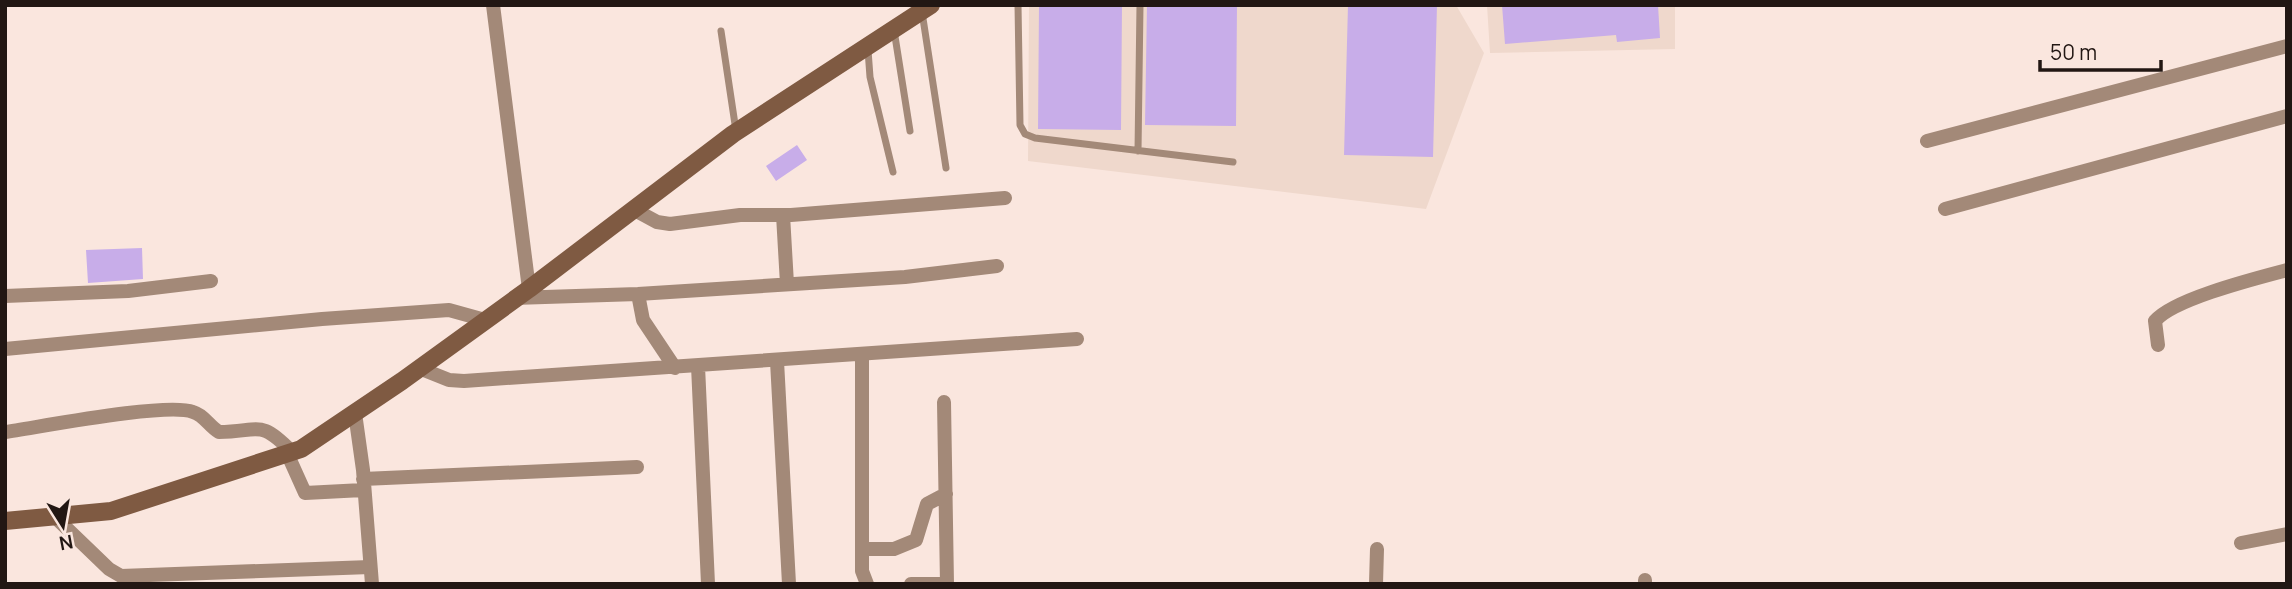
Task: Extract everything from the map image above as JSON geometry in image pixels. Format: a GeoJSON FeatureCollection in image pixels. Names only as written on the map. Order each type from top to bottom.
{"type":"FeatureCollection","features":[{"type":"Feature","properties":{"kind":"main road"},"geometry":{"type":"LineString","coordinates":[[5,521],[111,511],[290,453],[355,413],[419,368],[736,132],[927,8]]}},
{"type":"Feature","properties":{"kind":"street"},"geometry":{"type":"LineString","coordinates":[[494,5],[522,293],[638,294],[933,275],[998,266]]}},
{"type":"Feature","properties":{"kind":"street"},"geometry":{"type":"LineString","coordinates":[[1927,141],[2287,46]]}},
{"type":"Feature","properties":{"kind":"street"},"geometry":{"type":"LineString","coordinates":[[1945,209],[2287,116]]}},
{"type":"Feature","properties":{"kind":"street"},"geometry":{"type":"LineString","coordinates":[[633,209],[657,222],[670,223],[740,215],[783,215],[1006,198]]}},
{"type":"Feature","properties":{"kind":"street"},"geometry":{"type":"LineString","coordinates":[[783,215],[787,284]]}},
{"type":"Feature","properties":{"kind":"street"},"geometry":{"type":"LineString","coordinates":[[2158,345],[2155,321],[2162,312],[2230,286],[2287,271]]}},
{"type":"Feature","properties":{"kind":"street"},"geometry":{"type":"LineString","coordinates":[[5,296],[128,291],[211,281]]}},
{"type":"Feature","properties":{"kind":"street"},"geometry":{"type":"LineString","coordinates":[[638,294],[648,329],[675,368]]}},
{"type":"Feature","properties":{"kind":"street"},"geometry":{"type":"LineString","coordinates":[[5,349],[322,319],[449,310],[485,320]]}},
{"type":"Feature","properties":{"kind":"street"},"geometry":{"type":"LineString","coordinates":[[419,368],[449,380],[464,381],[1077,340]]}},
{"type":"Feature","properties":{"kind":"street"},"geometry":{"type":"LineString","coordinates":[[862,355],[862,572],[867,584]]}},
{"type":"Feature","properties":{"kind":"street"},"geometry":{"type":"LineString","coordinates":[[777,361],[789,584]]}},
{"type":"Feature","properties":{"kind":"street"},"geometry":{"type":"LineString","coordinates":[[698,366],[709,584]]}},
{"type":"Feature","properties":{"kind":"street"},"geometry":{"type":"LineString","coordinates":[[911,584],[922,581],[946,584],[944,402]]}},
{"type":"Feature","properties":{"kind":"street"},"geometry":{"type":"LineString","coordinates":[[5,432],[99,418],[184,410],[201,416],[219,432],[259,428],[269,430],[290,453],[305,493],[363,484],[637,467]]}},
{"type":"Feature","properties":{"kind":"street"},"geometry":{"type":"LineString","coordinates":[[355,413],[372,584]]}},
{"type":"Feature","properties":{"kind":"street"},"geometry":{"type":"LineString","coordinates":[[862,549],[894,549],[916,540],[927,504],[946,494]]}},
{"type":"Feature","properties":{"kind":"street"},"geometry":{"type":"LineString","coordinates":[[56,518],[118,580],[370,567]]}},
{"type":"Feature","properties":{"kind":"street"},"geometry":{"type":"LineString","coordinates":[[2241,544],[2287,534]]}},
{"type":"Feature","properties":{"kind":"street"},"geometry":{"type":"LineString","coordinates":[[1376,584],[1377,549]]}},
{"type":"Feature","properties":{"kind":"lane"},"geometry":{"type":"LineString","coordinates":[[1018,5],[1020,125],[1025,134],[1035,138],[1233,162]]}},
{"type":"Feature","properties":{"kind":"lane"},"geometry":{"type":"LineString","coordinates":[[1138,150],[1140,5]]}},
{"type":"Feature","properties":{"kind":"lane"},"geometry":{"type":"LineString","coordinates":[[927,8],[946,168]]}},
{"type":"Feature","properties":{"kind":"lane"},"geometry":{"type":"LineString","coordinates":[[894,29],[910,131]]}},
{"type":"Feature","properties":{"kind":"lane"},"geometry":{"type":"LineString","coordinates":[[721,31],[736,132]]}},
{"type":"Feature","properties":{"kind":"lane"},"geometry":{"type":"LineString","coordinates":[[867,47],[870,77],[893,172]]}},
{"type":"Feature","properties":{"kind":"shaded area"},"geometry":{"type":"Polygon","coordinates":[[[1029,5],[1456,5],[1484,53],[1426,209],[1028,161],[1029,5]]]}},
{"type":"Feature","properties":{"kind":"shaded area"},"geometry":{"type":"Polygon","coordinates":[[[1487,5],[1675,5],[1675,49],[1490,53],[1487,5]]]}},
{"type":"Feature","properties":{"kind":"building"},"geometry":{"type":"Polygon","coordinates":[[[1039,5],[1122,5],[1121,130],[1038,129],[1039,5]]]}},
{"type":"Feature","properties":{"kind":"building"},"geometry":{"type":"Polygon","coordinates":[[[1147,5],[1237,5],[1236,126],[1145,125],[1147,5]]]}},
{"type":"Feature","properties":{"kind":"building"},"geometry":{"type":"Polygon","coordinates":[[[1348,5],[1437,5],[1433,157],[1344,155],[1348,5]]]}},
{"type":"Feature","properties":{"kind":"building"},"geometry":{"type":"Polygon","coordinates":[[[1502,5],[1658,5],[1660,38],[1617,42],[1616,35],[1505,44],[1502,5]]]}},
{"type":"Feature","properties":{"kind":"building"},"geometry":{"type":"Polygon","coordinates":[[[797,145],[807,160],[776,181],[766,166],[797,145]]]}},
{"type":"Feature","properties":{"kind":"building"},"geometry":{"type":"Polygon","coordinates":[[[142,248],[143,279],[88,283],[86,250],[142,248]]]}}]}
